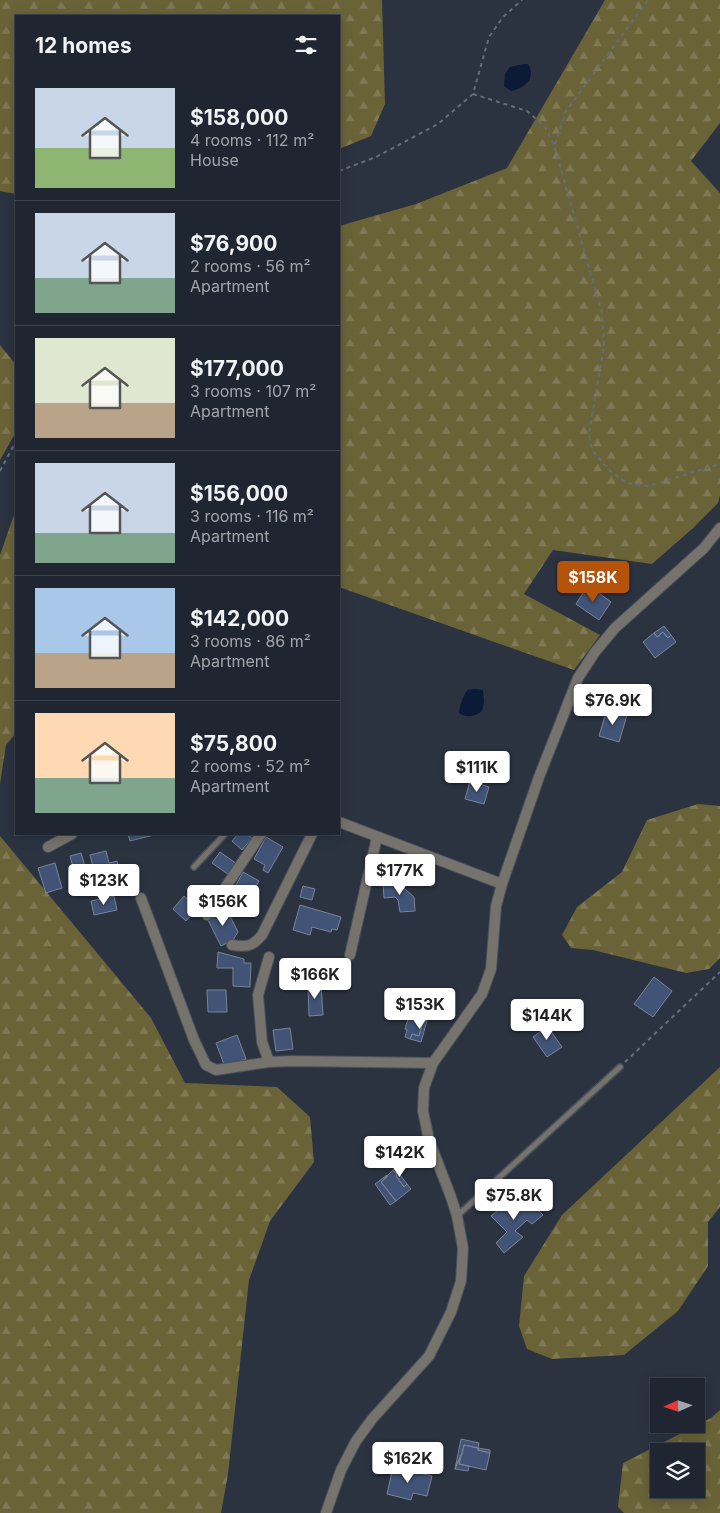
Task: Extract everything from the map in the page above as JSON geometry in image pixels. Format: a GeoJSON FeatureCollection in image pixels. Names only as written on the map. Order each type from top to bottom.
{"type":"FeatureCollection","features":[{"type":"Feature","properties":{"kind":"street"},"geometry":{"type":"LineString","coordinates":[[326,1513],[341,1470],[356,1441],[373,1418],[429,1356],[451,1312],[461,1281],[463,1248],[457,1216],[429,1140],[423,1111],[424,1088],[433,1063],[482,994],[490,969],[496,906],[502,884],[539,778],[578,678],[595,652],[615,628],[704,548],[720,528]]}},
{"type":"Feature","properties":{"kind":"street"},"geometry":{"type":"LineString","coordinates":[[340,822],[502,884]]}},
{"type":"Feature","properties":{"kind":"street"},"geometry":{"type":"LineString","coordinates":[[48,847],[70,835]]}},
{"type":"Feature","properties":{"kind":"street"},"geometry":{"type":"LineString","coordinates":[[206,915],[260,835]]}},
{"type":"Feature","properties":{"kind":"street"},"geometry":{"type":"LineString","coordinates":[[232,945],[244,947],[255,943],[262,935],[312,835]]}},
{"type":"Feature","properties":{"kind":"street"},"geometry":{"type":"LineString","coordinates":[[350,954],[377,837]]}},
{"type":"Feature","properties":{"kind":"street"},"geometry":{"type":"LineString","coordinates":[[141,898],[194,1040],[206,1065],[216,1070],[268,1062],[292,1061],[433,1063]]}},
{"type":"Feature","properties":{"kind":"street"},"geometry":{"type":"LineString","coordinates":[[268,1062],[262,1042],[258,995],[269,957]]}},
{"type":"Feature","properties":{"kind":"lane"},"geometry":{"type":"LineString","coordinates":[[194,867],[224,835]]}},
{"type":"Feature","properties":{"kind":"lane"},"geometry":{"type":"LineString","coordinates":[[457,1216],[620,1067]]}},
{"type":"Feature","properties":{"kind":"path"},"geometry":{"type":"LineString","coordinates":[[340,171],[376,157],[438,124],[473,94],[489,37],[503,17],[522,0]]}},
{"type":"Feature","properties":{"kind":"path"},"geometry":{"type":"LineString","coordinates":[[554,145],[566,111],[648,0]]}},
{"type":"Feature","properties":{"kind":"path"},"geometry":{"type":"LineString","coordinates":[[473,94],[526,111],[545,127],[554,145],[602,313],[604,346],[589,433],[592,450],[610,471],[627,482],[648,486],[720,464]]}},
{"type":"Feature","properties":{"kind":"path"},"geometry":{"type":"LineString","coordinates":[[0,471],[15,443]]}},
{"type":"Feature","properties":{"kind":"path"},"geometry":{"type":"LineString","coordinates":[[620,1067],[720,972]]}},
{"type":"Feature","properties":{"kind":"green space"},"geometry":{"type":"Polygon","coordinates":[[[0,0],[382,0],[385,104],[371,136],[340,149],[340,15],[15,15],[15,194],[0,191],[0,0]]]}},
{"type":"Feature","properties":{"kind":"green space"},"geometry":{"type":"Polygon","coordinates":[[[605,0],[720,0],[720,123],[691,161],[720,193],[720,495],[718,503],[652,564],[553,550],[524,594],[600,635],[574,670],[340,587],[340,226],[416,204],[507,168],[605,0]]]}},
{"type":"Feature","properties":{"kind":"green space"},"geometry":{"type":"Polygon","coordinates":[[[0,345],[15,364],[15,434],[0,460],[0,345]]]}},
{"type":"Feature","properties":{"kind":"green space"},"geometry":{"type":"Polygon","coordinates":[[[15,512],[15,734],[6,745],[0,784],[0,555],[15,512]]]}},
{"type":"Feature","properties":{"kind":"green space"},"geometry":{"type":"Polygon","coordinates":[[[698,804],[720,806],[720,958],[709,969],[686,973],[593,950],[571,948],[562,935],[577,907],[622,872],[647,820],[698,804]]]}},
{"type":"Feature","properties":{"kind":"green space"},"geometry":{"type":"Polygon","coordinates":[[[0,836],[151,1018],[185,1083],[277,1087],[310,1117],[314,1162],[270,1221],[249,1280],[228,1474],[221,1513],[0,1513],[0,836]]]}},
{"type":"Feature","properties":{"kind":"green space"},"geometry":{"type":"Polygon","coordinates":[[[720,1067],[720,1207],[708,1222],[708,1266],[678,1311],[624,1355],[552,1359],[527,1349],[519,1326],[524,1276],[562,1215],[720,1067]]]}},
{"type":"Feature","properties":{"kind":"green space"},"geometry":{"type":"Polygon","coordinates":[[[720,1410],[720,1513],[624,1513],[618,1507],[623,1463],[650,1449],[650,1498],[705,1498],[705,1443],[662,1443],[682,1433],[705,1433],[705,1421],[720,1410]]]}},
{"type":"Feature","properties":{"kind":"water"},"geometry":{"type":"Polygon","coordinates":[[[528,64],[531,74],[530,78],[520,88],[511,91],[504,86],[505,74],[510,67],[528,64]]]}},
{"type":"Feature","properties":{"kind":"water"},"geometry":{"type":"Polygon","coordinates":[[[483,690],[484,702],[482,711],[470,716],[459,713],[466,691],[483,690]]]}},
{"type":"Feature","properties":{"kind":"building"},"geometry":{"type":"Polygon","coordinates":[[[588,585],[611,602],[599,620],[576,604],[588,585]]]}},
{"type":"Feature","properties":{"kind":"building"},"geometry":{"type":"Polygon","coordinates":[[[664,626],[671,635],[668,638],[663,632],[657,637],[654,633],[664,626]]]}},
{"type":"Feature","properties":{"kind":"building"},"geometry":{"type":"Polygon","coordinates":[[[663,632],[668,638],[671,635],[676,642],[655,658],[643,642],[654,633],[657,637],[663,632]]]}},
{"type":"Feature","properties":{"kind":"building"},"geometry":{"type":"Polygon","coordinates":[[[607,709],[627,715],[619,742],[599,736],[607,709]]]}},
{"type":"Feature","properties":{"kind":"building"},"geometry":{"type":"Polygon","coordinates":[[[470,781],[489,787],[484,804],[465,799],[470,781]]]}},
{"type":"Feature","properties":{"kind":"building"},"geometry":{"type":"Polygon","coordinates":[[[128,835],[154,835],[130,841],[128,835]]]}},
{"type":"Feature","properties":{"kind":"building"},"geometry":{"type":"Polygon","coordinates":[[[237,835],[248,835],[252,838],[242,850],[232,841],[237,835]]]}},
{"type":"Feature","properties":{"kind":"building"},"geometry":{"type":"Polygon","coordinates":[[[266,837],[283,847],[268,873],[263,870],[265,865],[254,859],[266,837]]]}},
{"type":"Feature","properties":{"kind":"building"},"geometry":{"type":"Polygon","coordinates":[[[106,851],[109,863],[117,861],[120,873],[96,879],[90,855],[106,851]]]}},
{"type":"Feature","properties":{"kind":"building"},"geometry":{"type":"Polygon","coordinates":[[[220,852],[237,864],[229,875],[212,863],[220,852]]]}},
{"type":"Feature","properties":{"kind":"building"},"geometry":{"type":"Polygon","coordinates":[[[81,853],[89,879],[77,882],[70,856],[81,853]]]}},
{"type":"Feature","properties":{"kind":"building"},"geometry":{"type":"Polygon","coordinates":[[[55,863],[62,888],[46,893],[38,868],[55,863]]]}},
{"type":"Feature","properties":{"kind":"building"},"geometry":{"type":"Polygon","coordinates":[[[243,872],[259,881],[244,909],[228,900],[243,872]]]}},
{"type":"Feature","properties":{"kind":"building"},"geometry":{"type":"Polygon","coordinates":[[[383,882],[397,882],[414,897],[415,911],[400,912],[398,900],[395,897],[384,898],[383,882]]]}},
{"type":"Feature","properties":{"kind":"building"},"geometry":{"type":"Polygon","coordinates":[[[303,886],[315,889],[312,900],[300,897],[303,886]]]}},
{"type":"Feature","properties":{"kind":"building"},"geometry":{"type":"Polygon","coordinates":[[[200,889],[212,899],[200,913],[196,909],[186,921],[173,909],[184,896],[190,901],[200,889]]]}},
{"type":"Feature","properties":{"kind":"building"},"geometry":{"type":"Polygon","coordinates":[[[114,896],[117,910],[94,915],[91,901],[114,896]]]}},
{"type":"Feature","properties":{"kind":"building"},"geometry":{"type":"Polygon","coordinates":[[[300,905],[341,917],[337,930],[332,929],[331,932],[312,927],[310,935],[293,930],[300,905]]]}},
{"type":"Feature","properties":{"kind":"building"},"geometry":{"type":"Polygon","coordinates":[[[226,908],[238,932],[233,940],[221,946],[207,918],[226,908]]]}},
{"type":"Feature","properties":{"kind":"building"},"geometry":{"type":"Polygon","coordinates":[[[218,952],[244,959],[244,963],[251,963],[250,987],[233,986],[233,968],[217,968],[218,952]]]}},
{"type":"Feature","properties":{"kind":"building"},"geometry":{"type":"Polygon","coordinates":[[[654,977],[672,991],[653,1017],[634,1004],[654,977]]]}},
{"type":"Feature","properties":{"kind":"building"},"geometry":{"type":"Polygon","coordinates":[[[321,984],[323,1015],[309,1016],[308,985],[321,984]]]}},
{"type":"Feature","properties":{"kind":"building"},"geometry":{"type":"Polygon","coordinates":[[[207,990],[226,990],[227,1012],[208,1012],[207,990]]]}},
{"type":"Feature","properties":{"kind":"building"},"geometry":{"type":"Polygon","coordinates":[[[410,1012],[424,1018],[419,1036],[412,1034],[410,1039],[405,1037],[407,1030],[405,1029],[410,1012]]]}},
{"type":"Feature","properties":{"kind":"building"},"geometry":{"type":"Polygon","coordinates":[[[419,1015],[428,1017],[421,1042],[410,1039],[412,1034],[419,1036],[424,1018],[418,1017],[419,1015]]]}},
{"type":"Feature","properties":{"kind":"building"},"geometry":{"type":"Polygon","coordinates":[[[548,1023],[550,1025],[548,1027],[562,1047],[547,1057],[533,1037],[548,1023]]]}},
{"type":"Feature","properties":{"kind":"building"},"geometry":{"type":"Polygon","coordinates":[[[290,1028],[293,1049],[276,1051],[273,1030],[290,1028]]]}},
{"type":"Feature","properties":{"kind":"building"},"geometry":{"type":"Polygon","coordinates":[[[237,1035],[246,1059],[225,1067],[216,1043],[237,1035]]]}},
{"type":"Feature","properties":{"kind":"building"},"geometry":{"type":"Polygon","coordinates":[[[395,1168],[407,1184],[404,1187],[393,1170],[395,1168]]]}},
{"type":"Feature","properties":{"kind":"building"},"geometry":{"type":"Polygon","coordinates":[[[393,1170],[404,1187],[407,1184],[411,1189],[396,1201],[381,1182],[393,1170]]]}},
{"type":"Feature","properties":{"kind":"building"},"geometry":{"type":"Polygon","coordinates":[[[387,1175],[381,1182],[396,1201],[390,1205],[375,1184],[387,1175]]]}},
{"type":"Feature","properties":{"kind":"building"},"geometry":{"type":"Polygon","coordinates":[[[516,1195],[527,1208],[532,1204],[543,1215],[532,1224],[527,1220],[515,1231],[523,1237],[504,1253],[496,1243],[507,1232],[491,1216],[516,1195]]]}},
{"type":"Feature","properties":{"kind":"building"},"geometry":{"type":"Polygon","coordinates":[[[461,1439],[479,1443],[478,1448],[464,1445],[462,1455],[455,1469],[461,1439]]]}},
{"type":"Feature","properties":{"kind":"building"},"geometry":{"type":"Polygon","coordinates":[[[464,1445],[490,1453],[486,1470],[459,1464],[464,1445]]]}},
{"type":"Feature","properties":{"kind":"building"},"geometry":{"type":"Polygon","coordinates":[[[478,1448],[490,1450],[490,1453],[478,1450],[478,1448]]]}},
{"type":"Feature","properties":{"kind":"building"},"geometry":{"type":"Polygon","coordinates":[[[461,1455],[459,1464],[469,1466],[468,1471],[455,1469],[461,1455]]]}},
{"type":"Feature","properties":{"kind":"building"},"geometry":{"type":"Polygon","coordinates":[[[393,1467],[432,1476],[427,1496],[413,1493],[411,1500],[387,1494],[393,1467]]]}}]}
